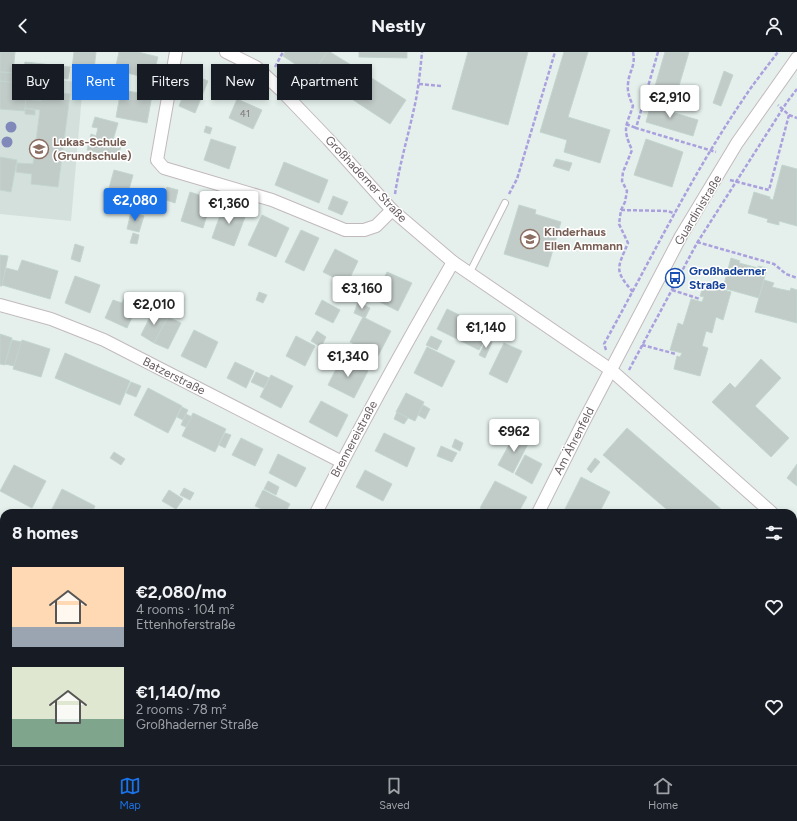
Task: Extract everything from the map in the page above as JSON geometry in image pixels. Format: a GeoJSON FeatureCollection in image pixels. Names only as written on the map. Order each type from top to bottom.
{"type":"FeatureCollection","features":[{"type":"Feature","properties":{"kind":"street"},"geometry":{"type":"LineString","coordinates":[[176,52],[157,160],[164,168],[272,200],[345,230],[364,230],[376,226],[392,210]]}},
{"type":"Feature","properties":{"kind":"street","name":"Großhaderner Straße"},"geometry":{"type":"LineString","coordinates":[[226,52],[256,67],[281,90],[328,139],[392,210],[453,262],[611,370],[767,509]]}},
{"type":"Feature","properties":{"kind":"street","name":"Guardinistraße"},"geometry":{"type":"LineString","coordinates":[[611,370],[681,236],[737,144],[797,58]]}},
{"type":"Feature","properties":{"kind":"street","name":"Brennereistraße"},"geometry":{"type":"LineString","coordinates":[[318,509],[400,354],[453,262]]}},
{"type":"Feature","properties":{"kind":"street","name":"Batzerstraße"},"geometry":{"type":"LineString","coordinates":[[0,304],[51,319],[104,340],[342,462]]}},
{"type":"Feature","properties":{"kind":"street","name":"Am Ährenfeld"},"geometry":{"type":"LineString","coordinates":[[540,509],[611,370]]}},
{"type":"Feature","properties":{"kind":"lane"},"geometry":{"type":"LineString","coordinates":[[469,274],[505,203]]}},
{"type":"Feature","properties":{"kind":"path"},"geometry":{"type":"LineString","coordinates":[[392,210],[397,179],[414,112],[419,84],[422,52]]}},
{"type":"Feature","properties":{"kind":"path"},"geometry":{"type":"LineString","coordinates":[[505,203],[519,172],[555,52]]}},
{"type":"Feature","properties":{"kind":"path"},"geometry":{"type":"LineString","coordinates":[[632,52],[634,64],[627,85],[629,97],[633,106],[626,124],[626,136],[632,150],[623,172],[622,181],[627,190],[625,202],[621,210],[619,224],[628,243],[619,265],[620,275],[633,292],[648,300]]}},
{"type":"Feature","properties":{"kind":"path"},"geometry":{"type":"LineString","coordinates":[[636,128],[658,52]]}},
{"type":"Feature","properties":{"kind":"path"},"geometry":{"type":"LineString","coordinates":[[419,84],[441,86]]}},
{"type":"Feature","properties":{"kind":"path"},"geometry":{"type":"LineString","coordinates":[[611,370],[627,374],[697,243],[797,89]]}},
{"type":"Feature","properties":{"kind":"path"},"geometry":{"type":"LineString","coordinates":[[770,98],[789,115],[797,118]]}},
{"type":"Feature","properties":{"kind":"path"},"geometry":{"type":"LineString","coordinates":[[718,176],[769,190],[789,115]]}},
{"type":"Feature","properties":{"kind":"path"},"geometry":{"type":"LineString","coordinates":[[626,124],[730,157]]}},
{"type":"Feature","properties":{"kind":"path"},"geometry":{"type":"LineString","coordinates":[[621,210],[668,211],[675,214]]}},
{"type":"Feature","properties":{"kind":"path"},"geometry":{"type":"LineString","coordinates":[[681,236],[697,243],[774,264],[786,274],[797,278]]}},
{"type":"Feature","properties":{"kind":"path"},"geometry":{"type":"LineString","coordinates":[[672,290],[700,299]]}},
{"type":"Feature","properties":{"kind":"path"},"geometry":{"type":"LineString","coordinates":[[642,345],[676,354]]}},
{"type":"Feature","properties":{"kind":"shaded area","name":"Lukas-Schule (Grundschule)"},"geometry":{"type":"Polygon","coordinates":[[[0,73],[12,74],[12,100],[64,100],[64,81],[72,82],[72,100],[82,100],[71,221],[0,214],[0,73]]]}},
{"type":"Feature","properties":{"kind":"building"},"geometry":{"type":"Polygon","coordinates":[[[0,52],[15,52],[14,64],[12,64],[12,73],[0,72],[0,52]]]}},
{"type":"Feature","properties":{"kind":"building"},"geometry":{"type":"Polygon","coordinates":[[[74,52],[96,52],[95,64],[72,64],[74,52]]]}},
{"type":"Feature","properties":{"kind":"building"},"geometry":{"type":"Polygon","coordinates":[[[119,52],[138,52],[158,57],[156,64],[137,64],[137,75],[129,73],[129,64],[116,64],[119,52]]]}},
{"type":"Feature","properties":{"kind":"building"},"geometry":{"type":"Polygon","coordinates":[[[285,52],[327,52],[319,64],[295,64],[283,56],[285,52]]]}},
{"type":"Feature","properties":{"kind":"building"},"geometry":{"type":"Polygon","coordinates":[[[327,52],[330,52],[350,64],[319,64],[327,52]]]}},
{"type":"Feature","properties":{"kind":"building"},"geometry":{"type":"Polygon","coordinates":[[[359,52],[407,52],[407,58],[359,57],[359,52]]]}},
{"type":"Feature","properties":{"kind":"building"},"geometry":{"type":"Polygon","coordinates":[[[468,52],[528,52],[508,125],[452,109],[468,52]]]}},
{"type":"Feature","properties":{"kind":"building"},"geometry":{"type":"Polygon","coordinates":[[[564,52],[588,52],[568,117],[610,130],[600,163],[564,152],[567,140],[540,132],[564,52]]]}},
{"type":"Feature","properties":{"kind":"building"},"geometry":{"type":"Polygon","coordinates":[[[665,52],[689,52],[673,106],[651,100],[665,52]]]}},
{"type":"Feature","properties":{"kind":"building"},"geometry":{"type":"Polygon","coordinates":[[[25,62],[43,64],[25,64],[25,62]]]}},
{"type":"Feature","properties":{"kind":"building"},"geometry":{"type":"Polygon","coordinates":[[[64,66],[70,67],[68,79],[64,79],[64,66]]]}},
{"type":"Feature","properties":{"kind":"building"},"geometry":{"type":"Polygon","coordinates":[[[724,71],[733,75],[721,106],[713,103],[724,71]]]}},
{"type":"Feature","properties":{"kind":"building"},"geometry":{"type":"Polygon","coordinates":[[[0,72],[12,73],[12,83],[0,81],[0,72]]]}},
{"type":"Feature","properties":{"kind":"building"},"geometry":{"type":"Polygon","coordinates":[[[372,78],[406,100],[390,124],[353,100],[372,100],[372,78]]]}},
{"type":"Feature","properties":{"kind":"building"},"geometry":{"type":"Polygon","coordinates":[[[203,79],[208,81],[203,93],[203,79]]]}},
{"type":"Feature","properties":{"kind":"building"},"geometry":{"type":"Polygon","coordinates":[[[0,81],[12,82],[12,100],[26,100],[25,111],[0,109],[0,81]]]}},
{"type":"Feature","properties":{"kind":"building"},"geometry":{"type":"Polygon","coordinates":[[[129,91],[137,93],[137,100],[151,100],[147,123],[116,117],[119,100],[129,100],[129,91]]]}},
{"type":"Feature","properties":{"kind":"building"},"geometry":{"type":"Polygon","coordinates":[[[64,93],[70,94],[58,187],[31,184],[32,174],[16,172],[17,163],[33,164],[40,110],[25,108],[26,100],[64,100],[64,93]]]}},
{"type":"Feature","properties":{"kind":"building"},"geometry":{"type":"Polygon","coordinates":[[[181,100],[200,100],[195,113],[179,106],[181,100]]]}},
{"type":"Feature","properties":{"kind":"building"},"geometry":{"type":"Polygon","coordinates":[[[237,100],[262,110],[253,129],[229,118],[237,100]]]}},
{"type":"Feature","properties":{"kind":"building"},"geometry":{"type":"Polygon","coordinates":[[[652,100],[669,105],[668,111],[698,120],[693,136],[646,122],[652,100]]]}},
{"type":"Feature","properties":{"kind":"building"},"geometry":{"type":"Polygon","coordinates":[[[25,108],[35,110],[35,115],[25,114],[25,108]]]}},
{"type":"Feature","properties":{"kind":"building"},"geometry":{"type":"Polygon","coordinates":[[[95,117],[118,123],[113,140],[122,142],[118,158],[87,150],[91,134],[96,136],[98,128],[92,127],[95,117]]]}},
{"type":"Feature","properties":{"kind":"building"},"geometry":{"type":"Polygon","coordinates":[[[206,126],[212,128],[210,134],[204,132],[206,126]]]}},
{"type":"Feature","properties":{"kind":"building"},"geometry":{"type":"Polygon","coordinates":[[[211,139],[236,147],[229,169],[204,160],[211,139]]]}},
{"type":"Feature","properties":{"kind":"building"},"geometry":{"type":"Polygon","coordinates":[[[646,139],[683,152],[672,187],[634,175],[646,139]]]}},
{"type":"Feature","properties":{"kind":"building"},"geometry":{"type":"Polygon","coordinates":[[[0,157],[17,160],[11,192],[0,190],[0,157]]]}},
{"type":"Feature","properties":{"kind":"building"},"geometry":{"type":"Polygon","coordinates":[[[556,159],[572,163],[569,171],[553,166],[556,159]]]}},
{"type":"Feature","properties":{"kind":"building"},"geometry":{"type":"Polygon","coordinates":[[[284,162],[328,180],[319,203],[275,185],[284,162]]]}},
{"type":"Feature","properties":{"kind":"building"},"geometry":{"type":"Polygon","coordinates":[[[782,165],[797,169],[797,226],[779,221],[779,225],[767,222],[768,219],[748,213],[754,192],[770,197],[770,199],[773,200],[782,165]]]}},
{"type":"Feature","properties":{"kind":"building"},"geometry":{"type":"Polygon","coordinates":[[[114,170],[133,175],[127,197],[108,192],[114,170]]]}},
{"type":"Feature","properties":{"kind":"building"},"geometry":{"type":"Polygon","coordinates":[[[167,187],[178,190],[175,203],[163,199],[167,187]]]}},
{"type":"Feature","properties":{"kind":"building"},"geometry":{"type":"Polygon","coordinates":[[[190,192],[212,199],[203,228],[181,221],[190,192]]]}},
{"type":"Feature","properties":{"kind":"building"},"geometry":{"type":"Polygon","coordinates":[[[333,196],[348,202],[342,215],[328,209],[333,196]]]}},
{"type":"Feature","properties":{"kind":"building"},"geometry":{"type":"Polygon","coordinates":[[[224,204],[247,212],[234,246],[212,238],[224,204]]]}},
{"type":"Feature","properties":{"kind":"building"},"geometry":{"type":"Polygon","coordinates":[[[519,205],[536,210],[535,214],[561,222],[548,267],[504,254],[519,205]]]}},
{"type":"Feature","properties":{"kind":"building"},"geometry":{"type":"Polygon","coordinates":[[[131,212],[144,216],[139,232],[127,229],[131,212]]]}},
{"type":"Feature","properties":{"kind":"building"},"geometry":{"type":"Polygon","coordinates":[[[262,215],[289,228],[276,257],[248,245],[262,215]]]}},
{"type":"Feature","properties":{"kind":"building"},"geometry":{"type":"Polygon","coordinates":[[[301,230],[319,238],[304,271],[285,262],[301,230]]]}},
{"type":"Feature","properties":{"kind":"building"},"geometry":{"type":"Polygon","coordinates":[[[133,233],[139,235],[137,244],[130,243],[133,233]]]}},
{"type":"Feature","properties":{"kind":"building"},"geometry":{"type":"Polygon","coordinates":[[[75,244],[84,247],[80,262],[71,259],[75,244]]]}},
{"type":"Feature","properties":{"kind":"building"},"geometry":{"type":"Polygon","coordinates":[[[335,249],[358,261],[347,284],[323,272],[335,249]]]}},
{"type":"Feature","properties":{"kind":"building"},"geometry":{"type":"Polygon","coordinates":[[[0,255],[8,256],[2,286],[0,286],[0,255]]]}},
{"type":"Feature","properties":{"kind":"building"},"geometry":{"type":"Polygon","coordinates":[[[731,258],[740,261],[739,263],[758,268],[758,266],[767,268],[759,298],[723,288],[731,258]]]}},
{"type":"Feature","properties":{"kind":"building"},"geometry":{"type":"Polygon","coordinates":[[[22,260],[58,271],[50,299],[2,285],[6,268],[18,271],[22,260]]]}},
{"type":"Feature","properties":{"kind":"building"},"geometry":{"type":"Polygon","coordinates":[[[387,272],[412,283],[398,311],[374,299],[387,272]]]}},
{"type":"Feature","properties":{"kind":"building"},"geometry":{"type":"Polygon","coordinates":[[[75,276],[100,285],[90,313],[65,303],[75,276]]]}},
{"type":"Feature","properties":{"kind":"building"},"geometry":{"type":"Polygon","coordinates":[[[764,280],[774,283],[772,287],[790,291],[791,288],[797,290],[797,323],[755,312],[764,280]]]}},
{"type":"Feature","properties":{"kind":"building"},"geometry":{"type":"Polygon","coordinates":[[[704,284],[731,292],[723,320],[716,317],[712,333],[706,331],[702,346],[708,348],[700,376],[674,369],[677,356],[680,357],[682,353],[670,350],[678,323],[683,325],[691,299],[702,302],[704,297],[700,296],[704,284]]]}},
{"type":"Feature","properties":{"kind":"building"},"geometry":{"type":"Polygon","coordinates":[[[127,292],[141,298],[127,328],[105,318],[113,300],[122,303],[127,292]]]}},
{"type":"Feature","properties":{"kind":"building"},"geometry":{"type":"Polygon","coordinates":[[[259,292],[267,295],[263,303],[256,300],[259,292]]]}},
{"type":"Feature","properties":{"kind":"building"},"geometry":{"type":"Polygon","coordinates":[[[322,300],[340,310],[333,323],[315,314],[322,300]]]}},
{"type":"Feature","properties":{"kind":"building"},"geometry":{"type":"Polygon","coordinates":[[[358,302],[370,308],[365,318],[354,313],[358,302]]]}},
{"type":"Feature","properties":{"kind":"building"},"geometry":{"type":"Polygon","coordinates":[[[154,309],[168,317],[154,343],[141,335],[154,309]]]}},
{"type":"Feature","properties":{"kind":"building"},"geometry":{"type":"Polygon","coordinates":[[[447,309],[490,330],[479,350],[437,329],[447,309]]]}},
{"type":"Feature","properties":{"kind":"building"},"geometry":{"type":"Polygon","coordinates":[[[168,317],[181,323],[168,349],[154,343],[168,317]]]}},
{"type":"Feature","properties":{"kind":"building"},"geometry":{"type":"Polygon","coordinates":[[[363,317],[391,331],[378,356],[350,342],[363,317]]]}},
{"type":"Feature","properties":{"kind":"building"},"geometry":{"type":"Polygon","coordinates":[[[194,330],[218,342],[206,368],[181,356],[194,330]]]}},
{"type":"Feature","properties":{"kind":"building"},"geometry":{"type":"Polygon","coordinates":[[[317,331],[326,337],[321,347],[311,341],[317,331]]]}},
{"type":"Feature","properties":{"kind":"building"},"geometry":{"type":"Polygon","coordinates":[[[0,334],[12,338],[5,365],[0,364],[0,334]]]}},
{"type":"Feature","properties":{"kind":"building"},"geometry":{"type":"Polygon","coordinates":[[[296,336],[315,346],[305,366],[286,356],[296,336]]]}},
{"type":"Feature","properties":{"kind":"building"},"geometry":{"type":"Polygon","coordinates":[[[431,336],[442,341],[437,350],[426,345],[431,336]]]}},
{"type":"Feature","properties":{"kind":"building"},"geometry":{"type":"Polygon","coordinates":[[[487,339],[492,342],[485,358],[479,355],[487,339]]]}},
{"type":"Feature","properties":{"kind":"building"},"geometry":{"type":"Polygon","coordinates":[[[12,340],[22,342],[14,366],[5,364],[12,340]]]}},
{"type":"Feature","properties":{"kind":"building"},"geometry":{"type":"Polygon","coordinates":[[[22,340],[50,349],[41,377],[13,369],[22,340]]]}},
{"type":"Feature","properties":{"kind":"building"},"geometry":{"type":"Polygon","coordinates":[[[504,343],[522,351],[507,383],[489,374],[504,343]]]}},
{"type":"Feature","properties":{"kind":"building"},"geometry":{"type":"Polygon","coordinates":[[[427,347],[455,361],[442,387],[414,373],[427,347]]]}},
{"type":"Feature","properties":{"kind":"building"},"geometry":{"type":"Polygon","coordinates":[[[65,353],[130,381],[120,405],[55,378],[65,353]]]}},
{"type":"Feature","properties":{"kind":"building"},"geometry":{"type":"Polygon","coordinates":[[[342,357],[368,371],[354,398],[328,385],[342,357]]]}},
{"type":"Feature","properties":{"kind":"building"},"geometry":{"type":"Polygon","coordinates":[[[761,359],[781,378],[755,406],[789,438],[771,457],[712,402],[730,383],[735,388],[761,359]]]}},
{"type":"Feature","properties":{"kind":"building"},"geometry":{"type":"Polygon","coordinates":[[[235,362],[254,371],[246,388],[227,378],[235,362]]]}},
{"type":"Feature","properties":{"kind":"building"},"geometry":{"type":"Polygon","coordinates":[[[256,372],[269,378],[264,388],[251,382],[256,372]]]}},
{"type":"Feature","properties":{"kind":"building"},"geometry":{"type":"Polygon","coordinates":[[[271,375],[293,386],[281,408],[260,397],[271,375]]]}},
{"type":"Feature","properties":{"kind":"building"},"geometry":{"type":"Polygon","coordinates":[[[131,382],[141,386],[136,397],[126,393],[131,382]]]}},
{"type":"Feature","properties":{"kind":"building"},"geometry":{"type":"Polygon","coordinates":[[[148,388],[182,406],[168,433],[134,415],[148,388]]]}},
{"type":"Feature","properties":{"kind":"building"},"geometry":{"type":"Polygon","coordinates":[[[406,393],[424,402],[415,421],[396,412],[406,393]]]}},
{"type":"Feature","properties":{"kind":"building"},"geometry":{"type":"Polygon","coordinates":[[[321,401],[348,415],[337,437],[309,422],[321,401]]]}},
{"type":"Feature","properties":{"kind":"building"},"geometry":{"type":"Polygon","coordinates":[[[423,405],[430,409],[425,419],[418,415],[423,405]]]}},
{"type":"Feature","properties":{"kind":"building"},"geometry":{"type":"Polygon","coordinates":[[[182,407],[188,410],[183,420],[177,417],[182,407]]]}},
{"type":"Feature","properties":{"kind":"building"},"geometry":{"type":"Polygon","coordinates":[[[397,412],[408,418],[404,424],[394,419],[397,412]]]}},
{"type":"Feature","properties":{"kind":"building"},"geometry":{"type":"Polygon","coordinates":[[[193,413],[226,429],[215,452],[182,436],[193,413]]]}},
{"type":"Feature","properties":{"kind":"building"},"geometry":{"type":"Polygon","coordinates":[[[186,414],[192,417],[186,427],[181,425],[186,414]]]}},
{"type":"Feature","properties":{"kind":"building"},"geometry":{"type":"Polygon","coordinates":[[[627,428],[721,509],[666,509],[603,455],[627,428]]]}},
{"type":"Feature","properties":{"kind":"building"},"geometry":{"type":"Polygon","coordinates":[[[516,432],[530,440],[513,473],[498,465],[516,432]]]}},
{"type":"Feature","properties":{"kind":"building"},"geometry":{"type":"Polygon","coordinates":[[[225,433],[231,435],[225,448],[219,445],[225,433]]]}},
{"type":"Feature","properties":{"kind":"building"},"geometry":{"type":"Polygon","coordinates":[[[384,433],[415,448],[407,467],[375,451],[384,433]]]}},
{"type":"Feature","properties":{"kind":"building"},"geometry":{"type":"Polygon","coordinates":[[[241,438],[263,449],[255,466],[232,455],[241,438]]]}},
{"type":"Feature","properties":{"kind":"building"},"geometry":{"type":"Polygon","coordinates":[[[455,439],[463,443],[460,451],[452,447],[455,439]]]}},
{"type":"Feature","properties":{"kind":"building"},"geometry":{"type":"Polygon","coordinates":[[[441,446],[457,453],[452,462],[437,456],[441,446]]]}},
{"type":"Feature","properties":{"kind":"building"},"geometry":{"type":"Polygon","coordinates":[[[114,452],[125,459],[121,465],[110,458],[114,452]]]}},
{"type":"Feature","properties":{"kind":"building"},"geometry":{"type":"Polygon","coordinates":[[[278,454],[306,468],[296,487],[269,473],[278,454]]]}},
{"type":"Feature","properties":{"kind":"building"},"geometry":{"type":"Polygon","coordinates":[[[525,455],[542,464],[532,484],[515,474],[525,455]]]}},
{"type":"Feature","properties":{"kind":"building"},"geometry":{"type":"Polygon","coordinates":[[[595,458],[600,462],[591,473],[587,469],[595,458]]]}},
{"type":"Feature","properties":{"kind":"building"},"geometry":{"type":"Polygon","coordinates":[[[797,464],[797,486],[787,478],[797,464]]]}},
{"type":"Feature","properties":{"kind":"building"},"geometry":{"type":"Polygon","coordinates":[[[14,465],[46,481],[32,508],[0,491],[14,465]]]}},
{"type":"Feature","properties":{"kind":"building"},"geometry":{"type":"Polygon","coordinates":[[[365,470],[392,484],[383,501],[356,487],[365,470]]]}},
{"type":"Feature","properties":{"kind":"building"},"geometry":{"type":"Polygon","coordinates":[[[581,477],[610,492],[601,509],[565,509],[581,477]]]}},
{"type":"Feature","properties":{"kind":"building"},"geometry":{"type":"Polygon","coordinates":[[[268,481],[279,487],[276,495],[264,489],[268,481]]]}},
{"type":"Feature","properties":{"kind":"building"},"geometry":{"type":"Polygon","coordinates":[[[495,481],[527,497],[520,509],[480,508],[495,481]]]}},
{"type":"Feature","properties":{"kind":"building"},"geometry":{"type":"Polygon","coordinates":[[[184,488],[194,493],[190,500],[180,495],[184,488]]]}},
{"type":"Feature","properties":{"kind":"building"},"geometry":{"type":"Polygon","coordinates":[[[62,489],[95,506],[94,509],[52,509],[62,489]]]}},
{"type":"Feature","properties":{"kind":"building"},"geometry":{"type":"Polygon","coordinates":[[[169,490],[183,499],[176,509],[162,501],[169,490]]]}},
{"type":"Feature","properties":{"kind":"building"},"geometry":{"type":"Polygon","coordinates":[[[263,490],[290,504],[287,509],[261,509],[255,506],[263,490]]]}},
{"type":"Feature","properties":{"kind":"place","name":"Lukas-Schule (Grundschule)"},"geometry":{"type":"Point","coordinates":[39,149]}},
{"type":"Feature","properties":{"kind":"place","name":"Kinderhaus Ellen Ammann"},"geometry":{"type":"Point","coordinates":[530,239]}},
{"type":"Feature","properties":{"kind":"place","name":"Großhaderner Straße"},"geometry":{"type":"Point","coordinates":[675,278]}}]}
